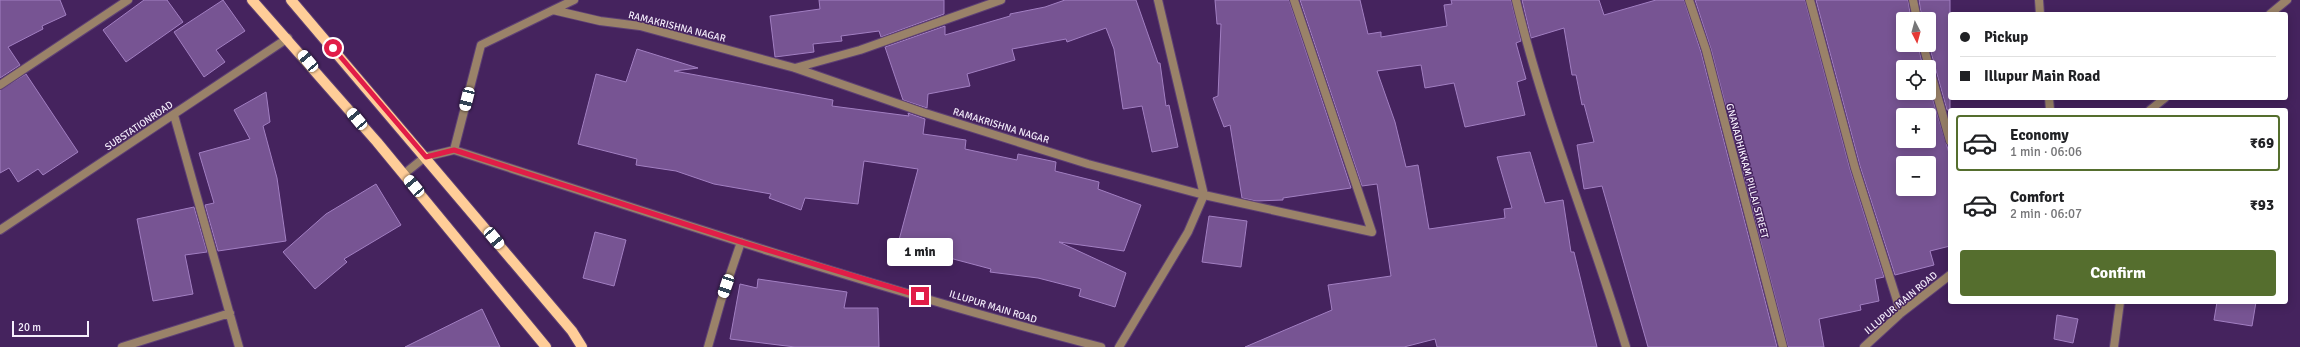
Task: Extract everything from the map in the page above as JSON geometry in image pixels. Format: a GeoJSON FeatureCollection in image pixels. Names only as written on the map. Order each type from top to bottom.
{"type":"FeatureCollection","features":[{"type":"Feature","properties":{"kind":"main road"},"geometry":{"type":"LineString","coordinates":[[252,0],[288,38],[404,174],[546,347]]}},
{"type":"Feature","properties":{"kind":"main road"},"geometry":{"type":"LineString","coordinates":[[291,0],[426,157],[572,331],[582,347]]}},
{"type":"Feature","properties":{"kind":"street"},"geometry":{"type":"LineString","coordinates":[[0,85],[128,0]]}},
{"type":"Feature","properties":{"kind":"street"},"geometry":{"type":"LineString","coordinates":[[404,174],[426,157],[454,150],[481,45],[574,0]]}},
{"type":"Feature","properties":{"kind":"street"},"geometry":{"type":"LineString","coordinates":[[796,68],[860,50],[1001,0]]}},
{"type":"Feature","properties":{"kind":"street"},"geometry":{"type":"LineString","coordinates":[[1119,347],[1188,232],[1204,195],[1158,0]]}},
{"type":"Feature","properties":{"kind":"street","name":"RAMAKRISHNA NAGAR"},"geometry":{"type":"LineString","coordinates":[[553,10],[600,21],[640,26],[796,68],[1088,164],[1204,195],[1372,232],[1294,0]]}},
{"type":"Feature","properties":{"kind":"street"},"geometry":{"type":"LineString","coordinates":[[1516,0],[1562,158],[1606,280],[1626,347]]}},
{"type":"Feature","properties":{"kind":"street","name":"GNANADHIKKAM PILLAI STREET"},"geometry":{"type":"LineString","coordinates":[[1689,0],[1706,50],[1783,347]]}},
{"type":"Feature","properties":{"kind":"street"},"geometry":{"type":"LineString","coordinates":[[1810,0],[1855,168],[1901,314]]}},
{"type":"Feature","properties":{"kind":"street"},"geometry":{"type":"LineString","coordinates":[[1913,0],[1916,12]]}},
{"type":"Feature","properties":{"kind":"street"},"geometry":{"type":"LineString","coordinates":[[2039,0],[2040,12]]}},
{"type":"Feature","properties":{"kind":"street"},"geometry":{"type":"LineString","coordinates":[[2272,12],[2287,0]]}},
{"type":"Feature","properties":{"kind":"street","name":"SUBSTATIONROAD"},"geometry":{"type":"LineString","coordinates":[[0,230],[288,38]]}},
{"type":"Feature","properties":{"kind":"street"},"geometry":{"type":"LineString","coordinates":[[1925,52],[1948,135]]}},
{"type":"Feature","properties":{"kind":"street"},"geometry":{"type":"LineString","coordinates":[[2152,108],[2162,100]]}},
{"type":"Feature","properties":{"kind":"street"},"geometry":{"type":"LineString","coordinates":[[174,115],[239,347]]}},
{"type":"Feature","properties":{"kind":"street","name":"ILLUPUR MAIN ROAD"},"geometry":{"type":"LineString","coordinates":[[454,150],[741,242],[1040,331],[1101,347]]}},
{"type":"Feature","properties":{"kind":"street"},"geometry":{"type":"LineString","coordinates":[[708,347],[721,301],[741,242]]}},
{"type":"Feature","properties":{"kind":"street","name":"ILLUPUR MAIN ROAD"},"geometry":{"type":"LineString","coordinates":[[1864,347],[1901,314],[1948,277]]}},
{"type":"Feature","properties":{"kind":"street"},"geometry":{"type":"LineString","coordinates":[[2114,347],[2120,304]]}},
{"type":"Feature","properties":{"kind":"street"},"geometry":{"type":"LineString","coordinates":[[122,347],[230,313]]}},
{"type":"Feature","properties":{"kind":"building"},"geometry":{"type":"Polygon","coordinates":[[[0,0],[60,0],[66,15],[42,26],[43,29],[8,47],[20,65],[0,78],[0,0]]]}},
{"type":"Feature","properties":{"kind":"building"},"geometry":{"type":"Polygon","coordinates":[[[144,0],[167,0],[183,22],[126,62],[103,30],[144,0]]]}},
{"type":"Feature","properties":{"kind":"building"},"geometry":{"type":"Polygon","coordinates":[[[223,0],[245,31],[216,50],[225,62],[204,77],[174,32],[223,0]]]}},
{"type":"Feature","properties":{"kind":"building"},"geometry":{"type":"Polygon","coordinates":[[[819,0],[944,0],[944,14],[881,37],[879,31],[841,36],[842,41],[813,44],[814,52],[775,57],[770,16],[820,9],[819,0]]]}},
{"type":"Feature","properties":{"kind":"building"},"geometry":{"type":"Polygon","coordinates":[[[1065,0],[1136,0],[1158,63],[1160,63],[1166,106],[1169,105],[1178,147],[1152,152],[1142,106],[1123,109],[1114,49],[1106,28],[1067,42],[1066,39],[1012,49],[1015,60],[967,74],[970,86],[928,94],[927,108],[903,100],[885,47],[945,26],[945,35],[1010,16],[1010,14],[1045,7],[1065,0]]]}},
{"type":"Feature","properties":{"kind":"building"},"geometry":{"type":"Polygon","coordinates":[[[1215,0],[1289,0],[1351,188],[1283,198],[1283,200],[1256,201],[1242,198],[1230,125],[1224,127],[1213,98],[1218,96],[1221,24],[1217,24],[1215,0]]]}},
{"type":"Feature","properties":{"kind":"building"},"geometry":{"type":"Polygon","coordinates":[[[1300,0],[1360,0],[1368,34],[1381,32],[1381,37],[1447,26],[1444,5],[1452,4],[1451,0],[1511,0],[1521,41],[1516,43],[1526,79],[1517,82],[1525,115],[1465,127],[1454,83],[1425,88],[1421,65],[1377,71],[1395,122],[1406,167],[1418,165],[1429,229],[1505,218],[1504,209],[1512,208],[1497,157],[1530,152],[1545,203],[1563,200],[1571,252],[1574,252],[1597,347],[1437,347],[1435,339],[1404,347],[1245,347],[1332,310],[1328,285],[1391,276],[1377,184],[1362,186],[1300,0]]]}},
{"type":"Feature","properties":{"kind":"building"},"geometry":{"type":"Polygon","coordinates":[[[1522,0],[1599,0],[1604,15],[1656,0],[1684,0],[1701,52],[1777,347],[1648,347],[1602,186],[1584,189],[1577,145],[1594,142],[1584,104],[1582,105],[1576,75],[1572,75],[1564,28],[1531,38],[1522,0]]]}},
{"type":"Feature","properties":{"kind":"building"},"geometry":{"type":"Polygon","coordinates":[[[1695,0],[1805,0],[1850,169],[1884,277],[1875,279],[1879,301],[1860,305],[1861,310],[1819,319],[1824,347],[1788,347],[1711,49],[1695,0]]]}},
{"type":"Feature","properties":{"kind":"building"},"geometry":{"type":"Polygon","coordinates":[[[1816,0],[1908,0],[1910,12],[1896,12],[1896,52],[1920,52],[1921,60],[1896,60],[1896,100],[1933,100],[1935,108],[1896,108],[1896,148],[1936,148],[1936,110],[1948,149],[1948,246],[1930,251],[1934,265],[1895,275],[1860,166],[1816,0]]]}},
{"type":"Feature","properties":{"kind":"building"},"geometry":{"type":"Polygon","coordinates":[[[1919,0],[1950,0],[1950,12],[1948,12],[1948,100],[1950,100],[1950,108],[1948,108],[1948,110],[1936,70],[1936,60],[1933,60],[1931,52],[1936,52],[1936,12],[1921,12],[1919,0]]]}},
{"type":"Feature","properties":{"kind":"building"},"geometry":{"type":"Polygon","coordinates":[[[637,49],[698,68],[674,71],[833,100],[832,106],[909,116],[908,113],[925,119],[923,134],[966,140],[965,149],[1017,160],[1018,154],[1056,162],[1055,171],[1099,182],[1098,189],[1141,205],[1124,251],[1059,242],[1126,273],[1115,307],[1079,296],[1081,289],[1038,278],[990,272],[991,269],[942,256],[943,251],[899,240],[918,169],[864,161],[858,204],[805,198],[801,210],[769,198],[771,194],[714,184],[676,171],[636,165],[637,159],[578,144],[596,74],[626,82],[637,49]]]}},
{"type":"Feature","properties":{"kind":"building"},"geometry":{"type":"Polygon","coordinates":[[[26,74],[78,152],[43,175],[38,169],[18,182],[9,168],[0,173],[0,90],[26,74]]]}},
{"type":"Feature","properties":{"kind":"building"},"geometry":{"type":"Polygon","coordinates":[[[266,92],[270,122],[263,126],[277,178],[286,241],[218,251],[205,205],[214,203],[199,153],[250,139],[234,110],[266,92]]]}},
{"type":"Feature","properties":{"kind":"building"},"geometry":{"type":"Polygon","coordinates":[[[376,184],[401,225],[344,259],[347,262],[315,289],[283,252],[326,214],[376,184]]]}},
{"type":"Feature","properties":{"kind":"building"},"geometry":{"type":"Polygon","coordinates":[[[194,207],[207,252],[185,255],[193,294],[153,301],[137,219],[194,207]]]}},
{"type":"Feature","properties":{"kind":"building"},"geometry":{"type":"Polygon","coordinates":[[[1209,216],[1247,221],[1241,267],[1202,262],[1209,216]]]}},
{"type":"Feature","properties":{"kind":"building"},"geometry":{"type":"Polygon","coordinates":[[[595,232],[626,240],[614,286],[583,278],[595,232]]]}},
{"type":"Feature","properties":{"kind":"building"},"geometry":{"type":"Polygon","coordinates":[[[758,279],[847,292],[844,308],[878,308],[879,347],[795,347],[730,339],[740,284],[757,288],[758,279]]]}},
{"type":"Feature","properties":{"kind":"building"},"geometry":{"type":"Polygon","coordinates":[[[2217,304],[2256,304],[2252,326],[2214,320],[2217,304]]]}},
{"type":"Feature","properties":{"kind":"building"},"geometry":{"type":"Polygon","coordinates":[[[482,309],[500,347],[405,347],[482,309]]]}},
{"type":"Feature","properties":{"kind":"building"},"geometry":{"type":"Polygon","coordinates":[[[2057,315],[2078,319],[2073,343],[2054,339],[2057,315]]]}},
{"type":"Feature","properties":{"kind":"route"},"geometry":{"type":"LineString","coordinates":[[333,48],[426,157],[454,150],[741,242],[920,296]]}}]}
